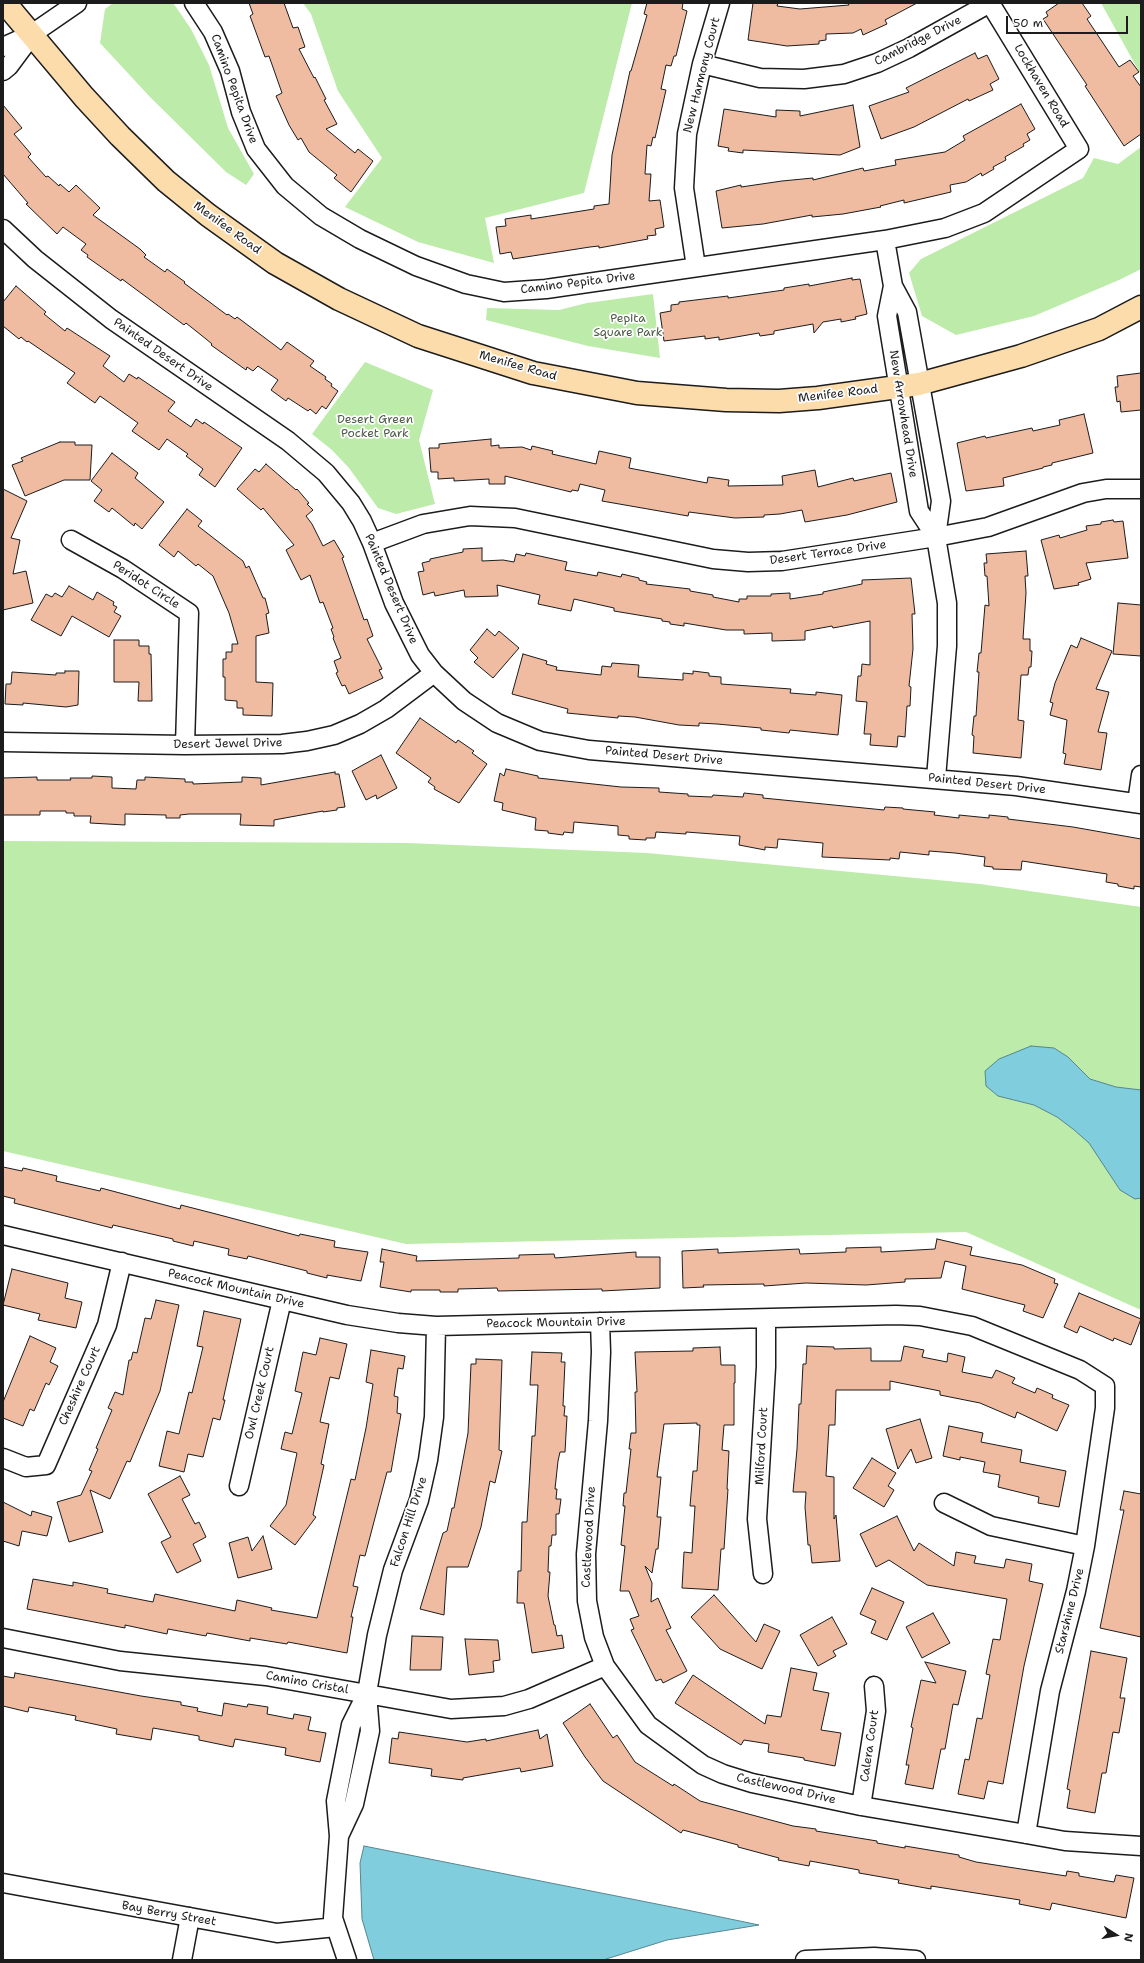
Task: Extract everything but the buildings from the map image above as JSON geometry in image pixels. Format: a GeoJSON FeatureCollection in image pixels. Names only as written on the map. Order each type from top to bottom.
{"type":"FeatureCollection","features":[{"type":"Feature","properties":{"kind":"main road","name":"Menifee Road"},"geometry":{"type":"LineString","coordinates":[[5,3],[84,97],[120,136],[166,181],[208,215],[276,263],[339,299],[418,336],[532,373],[637,393],[726,400],[779,401],[818,398],[909,385],[1028,354],[1099,329],[1141,307]]}},
{"type":"Feature","properties":{"kind":"street"},"geometry":{"type":"LineString","coordinates":[[3,47],[32,34],[77,3]]}},
{"type":"Feature","properties":{"kind":"street","name":"Camino Pepita Drive"},"geometry":{"type":"LineString","coordinates":[[194,3],[214,32],[230,71],[241,112],[256,149],[286,186],[321,216],[360,239],[416,266],[466,284],[504,292],[546,289],[885,240],[945,228],[984,214],[1078,149]]}},
{"type":"Feature","properties":{"kind":"street","name":"New Harmony Court"},"geometry":{"type":"LineString","coordinates":[[696,267],[684,188],[687,134],[702,64],[720,3]]}},
{"type":"Feature","properties":{"kind":"street","name":"Cambridge Drive"},"geometry":{"type":"LineString","coordinates":[[702,64],[760,78],[804,79],[844,74],[877,63],[909,48],[990,3]]}},
{"type":"Feature","properties":{"kind":"street","name":"Lockhaven Road"},"geometry":{"type":"LineString","coordinates":[[990,3],[1078,149]]}},
{"type":"Feature","properties":{"kind":"street"},"geometry":{"type":"LineString","coordinates":[[3,71],[10,66],[32,34]]}},
{"type":"Feature","properties":{"kind":"street","name":"Painted Desert Drive"},"geometry":{"type":"LineString","coordinates":[[3,229],[34,259],[110,319],[309,457],[340,488],[351,503],[372,543],[402,621],[420,656],[434,673],[464,701],[497,723],[527,736],[561,746],[606,752],[936,778],[1016,786],[1139,803]]}},
{"type":"Feature","properties":{"kind":"street","name":"New Arrowhead Drive"},"geometry":{"type":"LineString","coordinates":[[885,240],[893,286],[887,316],[909,385],[919,511],[936,537],[947,603],[948,646],[936,778]]}},
{"type":"Feature","properties":{"kind":"street","name":"Desert Terrace Drive"},"geometry":{"type":"LineString","coordinates":[[372,543],[424,524],[470,516],[515,518],[713,559],[748,562],[782,561],[936,537],[988,527],[1083,493],[1106,489],[1141,489]]}},
{"type":"Feature","properties":{"kind":"street","name":"Peridot Circle"},"geometry":{"type":"LineString","coordinates":[[71,540],[123,568],[189,613],[185,745]]}},
{"type":"Feature","properties":{"kind":"street","name":"Desert Jewel Drive"},"geometry":{"type":"LineString","coordinates":[[3,742],[185,745],[282,744],[308,741],[334,735],[360,724],[386,709],[434,673]]}},
{"type":"Feature","properties":{"kind":"street"},"geometry":{"type":"LineString","coordinates":[[1139,803],[1141,775]]}},
{"type":"Feature","properties":{"kind":"street","name":"Peacock Mountain Drive"},"geometry":{"type":"LineString","coordinates":[[3,1235],[347,1315],[398,1323],[436,1326],[896,1315],[920,1316],[972,1326],[1080,1370],[1104,1386]]}},
{"type":"Feature","properties":{"kind":"street","name":"Cheshire Court"},"geometry":{"type":"LineString","coordinates":[[3,1458],[26,1467],[46,1465],[107,1325],[122,1262]]}},
{"type":"Feature","properties":{"kind":"street","name":"Owl Creek Court"},"geometry":{"type":"LineString","coordinates":[[239,1486],[282,1300]]}},
{"type":"Feature","properties":{"kind":"street","name":"Milford Court"},"geometry":{"type":"LineString","coordinates":[[763,1574],[757,1519],[765,1381],[766,1319]]}},
{"type":"Feature","properties":{"kind":"street","name":"Castlewood Drive"},"geometry":{"type":"LineString","coordinates":[[600,1322],[601,1352],[598,1421],[586,1562],[587,1601],[594,1637],[605,1666],[648,1725],[703,1765],[723,1774],[752,1783],[861,1806],[1065,1841],[1141,1846]]}},
{"type":"Feature","properties":{"kind":"street","name":"Falcon Hill Drive"},"geometry":{"type":"LineString","coordinates":[[347,1960],[333,1918],[339,1836],[354,1804],[370,1731],[367,1693],[377,1635],[393,1570],[419,1500],[428,1460],[434,1417],[436,1326]]}},
{"type":"Feature","properties":{"kind":"street","name":"Starshine Drive"},"geometry":{"type":"LineString","coordinates":[[1026,1834],[1050,1691],[1076,1590],[1085,1546],[1105,1408],[1104,1386]]}},
{"type":"Feature","properties":{"kind":"street"},"geometry":{"type":"LineString","coordinates":[[944,1503],[992,1526],[1085,1546]]}},
{"type":"Feature","properties":{"kind":"street","name":"Camino Cristal"},"geometry":{"type":"LineString","coordinates":[[3,1638],[120,1661],[266,1676],[451,1709],[504,1706],[529,1699],[605,1666]]}},
{"type":"Feature","properties":{"kind":"street","name":"Calera Court"},"geometry":{"type":"LineString","coordinates":[[861,1806],[876,1711],[874,1686]]}},
{"type":"Feature","properties":{"kind":"street","name":"Bay Berry Street"},"geometry":{"type":"LineString","coordinates":[[3,1883],[277,1933],[336,1927]]}},
{"type":"Feature","properties":{"kind":"street"},"geometry":{"type":"LineString","coordinates":[[182,1960],[190,1917]]}},
{"type":"Feature","properties":{"kind":"street"},"geometry":{"type":"LineString","coordinates":[[805,1960],[874,1957],[916,1960]]}},
{"type":"Feature","properties":{"kind":"green space"},"geometry":{"type":"Polygon","coordinates":[[[113,3],[173,3],[176,7],[191,29],[209,65],[228,128],[254,174],[246,185],[226,172],[150,97],[100,43],[105,9],[113,3]]]}},
{"type":"Feature","properties":{"kind":"green space"},"geometry":{"type":"Polygon","coordinates":[[[303,3],[632,3],[584,193],[485,218],[494,263],[418,242],[345,207],[382,158],[338,91],[311,14],[303,3]]]}},
{"type":"Feature","properties":{"kind":"green space"},"geometry":{"type":"Polygon","coordinates":[[[1101,3],[1141,3],[1141,75],[1101,3]]]}},
{"type":"Feature","properties":{"kind":"green space"},"geometry":{"type":"Polygon","coordinates":[[[1141,147],[1141,269],[1119,280],[1034,316],[956,335],[922,316],[909,273],[921,259],[1083,178],[1094,158],[1118,164],[1141,147]]]}},
{"type":"Feature","properties":{"kind":"green space","name":"Pepita Square Park"},"geometry":{"type":"Polygon","coordinates":[[[653,294],[660,358],[588,346],[486,320],[487,308],[559,310],[587,303],[653,294]]]}},
{"type":"Feature","properties":{"kind":"green space","name":"Desert Green Pocket Park"},"geometry":{"type":"Polygon","coordinates":[[[365,362],[433,390],[419,440],[435,504],[396,514],[378,508],[349,468],[332,450],[312,434],[365,362]]]}},
{"type":"Feature","properties":{"kind":"green space"},"geometry":{"type":"Polygon","coordinates":[[[3,841],[407,843],[647,853],[980,884],[1141,907],[1141,1310],[966,1232],[406,1244],[3,1151],[3,841]]]}},
{"type":"Feature","properties":{"kind":"water"},"geometry":{"type":"Polygon","coordinates":[[[1031,1046],[1054,1048],[1068,1057],[1090,1079],[1116,1087],[1141,1090],[1141,1198],[1135,1199],[1120,1190],[1089,1143],[1057,1117],[1034,1105],[998,1096],[986,1086],[985,1071],[999,1059],[1031,1046]]]}},
{"type":"Feature","properties":{"kind":"water"},"geometry":{"type":"Polygon","coordinates":[[[364,1846],[759,1925],[667,1940],[603,1960],[374,1960],[362,1919],[360,1863],[364,1846]]]}}]}
